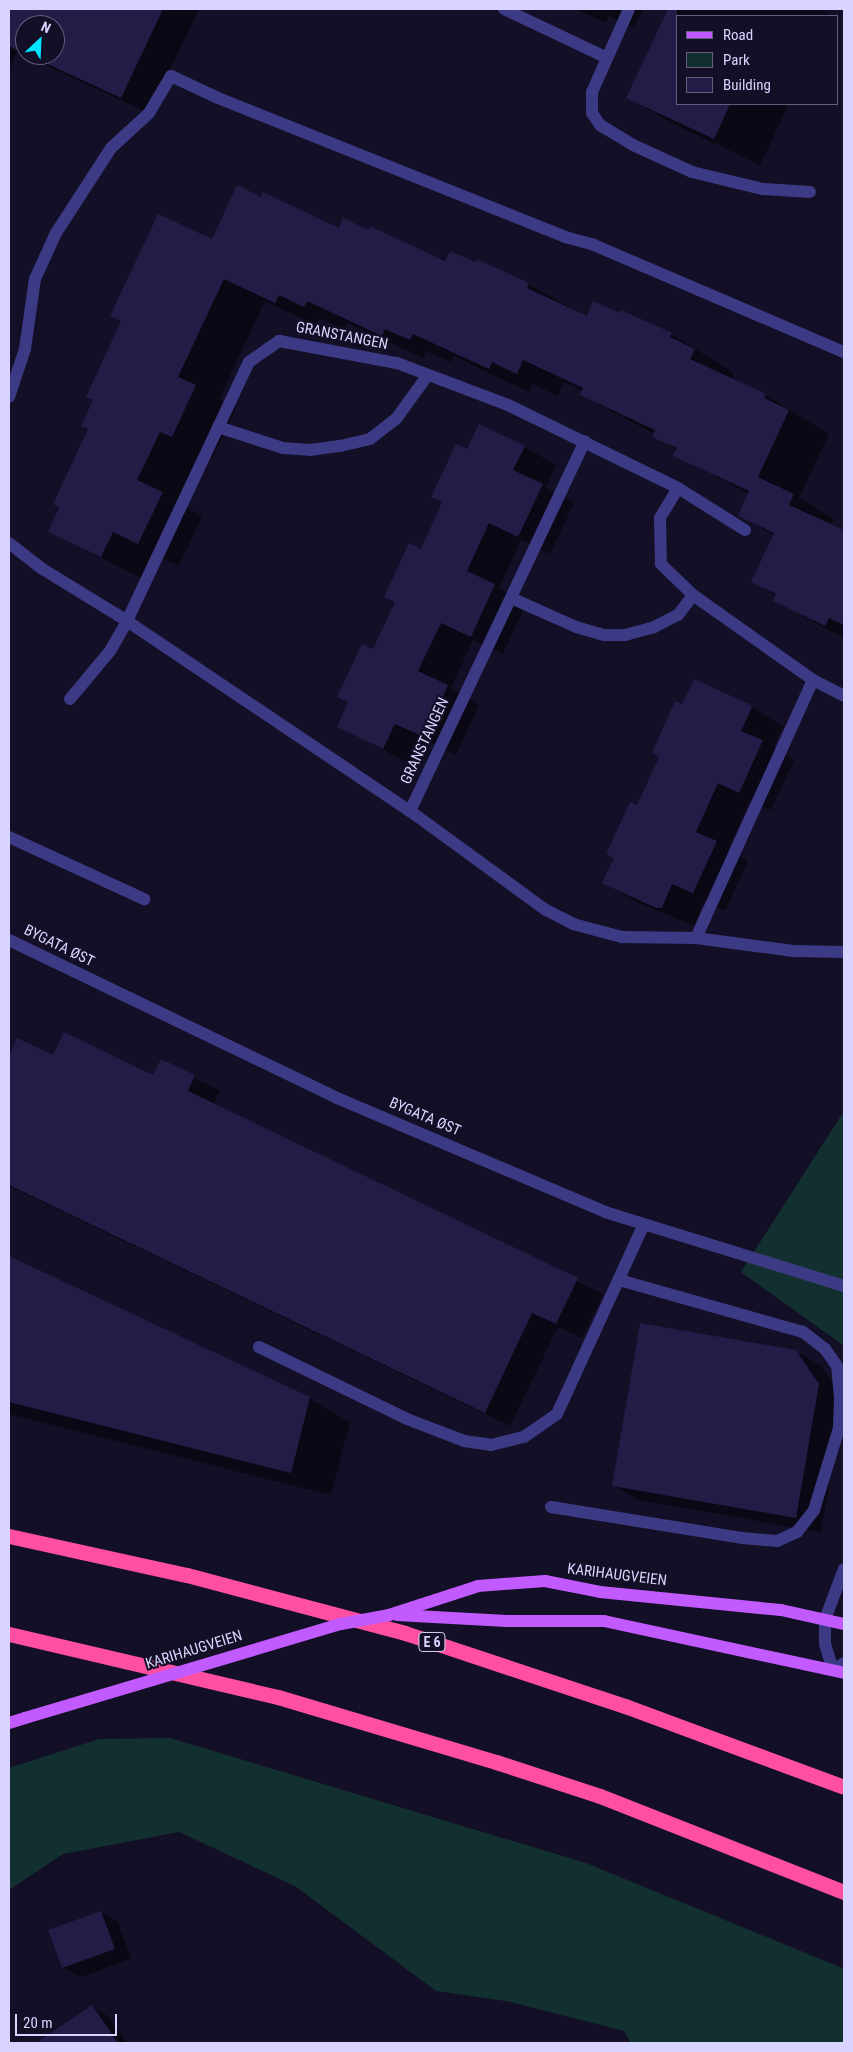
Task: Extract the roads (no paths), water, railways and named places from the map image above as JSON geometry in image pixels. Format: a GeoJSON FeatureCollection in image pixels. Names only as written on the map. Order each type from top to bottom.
{"type":"FeatureCollection","features":[{"type":"Feature","properties":{"kind":"highway","name":"E 6"},"geometry":{"type":"LineString","coordinates":[[9,1536],[187,1575],[405,1633],[625,1706],[844,1787]]}},
{"type":"Feature","properties":{"kind":"highway"},"geometry":{"type":"LineString","coordinates":[[9,1634],[278,1697],[496,1762],[600,1796],[844,1892]]}},
{"type":"Feature","properties":{"kind":"main road","name":"KARIHAUGVEIEN"},"geometry":{"type":"LineString","coordinates":[[9,1723],[303,1635],[390,1615],[478,1586],[545,1581],[600,1592],[748,1605],[844,1624]]}},
{"type":"Feature","properties":{"kind":"main road","name":"KARIHAUGVEIEN"},"geometry":{"type":"LineString","coordinates":[[390,1615],[506,1621],[604,1621],[841,1668]]}},
{"type":"Feature","properties":{"kind":"street"},"geometry":{"type":"LineString","coordinates":[[504,9],[607,58]]}},
{"type":"Feature","properties":{"kind":"street"},"geometry":{"type":"LineString","coordinates":[[630,9],[592,92],[592,113],[600,125],[633,145],[692,172],[763,189],[810,192]]}},
{"type":"Feature","properties":{"kind":"street"},"geometry":{"type":"LineString","coordinates":[[9,397],[25,349],[35,279],[56,233],[111,148],[149,112],[172,76],[218,98],[565,237],[594,245],[844,352]]}},
{"type":"Feature","properties":{"kind":"street","name":"GRANSTANGEN"},"geometry":{"type":"LineString","coordinates":[[127,621],[249,362],[279,341],[397,363],[508,405],[678,488],[745,530]]}},
{"type":"Feature","properties":{"kind":"street"},"geometry":{"type":"LineString","coordinates":[[218,427],[283,448],[310,450],[370,439],[396,419],[428,375]]}},
{"type":"Feature","properties":{"kind":"street","name":"GRANSTANGEN"},"geometry":{"type":"LineString","coordinates":[[410,811],[585,441]]}},
{"type":"Feature","properties":{"kind":"street"},"geometry":{"type":"LineString","coordinates":[[678,488],[660,518],[661,564],[693,595],[814,680],[844,696]]}},
{"type":"Feature","properties":{"kind":"street","name":"GRANSTANGEN"},"geometry":{"type":"LineString","coordinates":[[9,543],[41,568],[127,621],[410,811],[546,910],[573,924],[622,937],[696,938],[793,951],[844,952]]}},
{"type":"Feature","properties":{"kind":"street"},"geometry":{"type":"LineString","coordinates":[[511,598],[576,627],[604,635],[624,635],[654,627],[678,615],[693,595]]}},
{"type":"Feature","properties":{"kind":"street"},"geometry":{"type":"LineString","coordinates":[[70,699],[110,651],[127,621]]}},
{"type":"Feature","properties":{"kind":"street"},"geometry":{"type":"LineString","coordinates":[[696,938],[814,680]]}},
{"type":"Feature","properties":{"kind":"street"},"geometry":{"type":"LineString","coordinates":[[9,836],[144,899]]}},
{"type":"Feature","properties":{"kind":"street","name":"BYGATA ØST"},"geometry":{"type":"LineString","coordinates":[[9,940],[338,1098],[643,1226],[844,1286]]}},
{"type":"Feature","properties":{"kind":"street"},"geometry":{"type":"LineString","coordinates":[[259,1347],[407,1419],[464,1441],[491,1445],[524,1437],[558,1414],[643,1226]]}},
{"type":"Feature","properties":{"kind":"street"},"geometry":{"type":"LineString","coordinates":[[551,1506],[742,1538],[777,1541],[797,1532],[816,1501],[838,1428],[840,1398],[837,1366],[825,1350],[803,1332],[619,1280]]}},
{"type":"Feature","properties":{"kind":"street"},"geometry":{"type":"LineString","coordinates":[[841,1668],[825,1644],[825,1619],[844,1569]]}}]}
